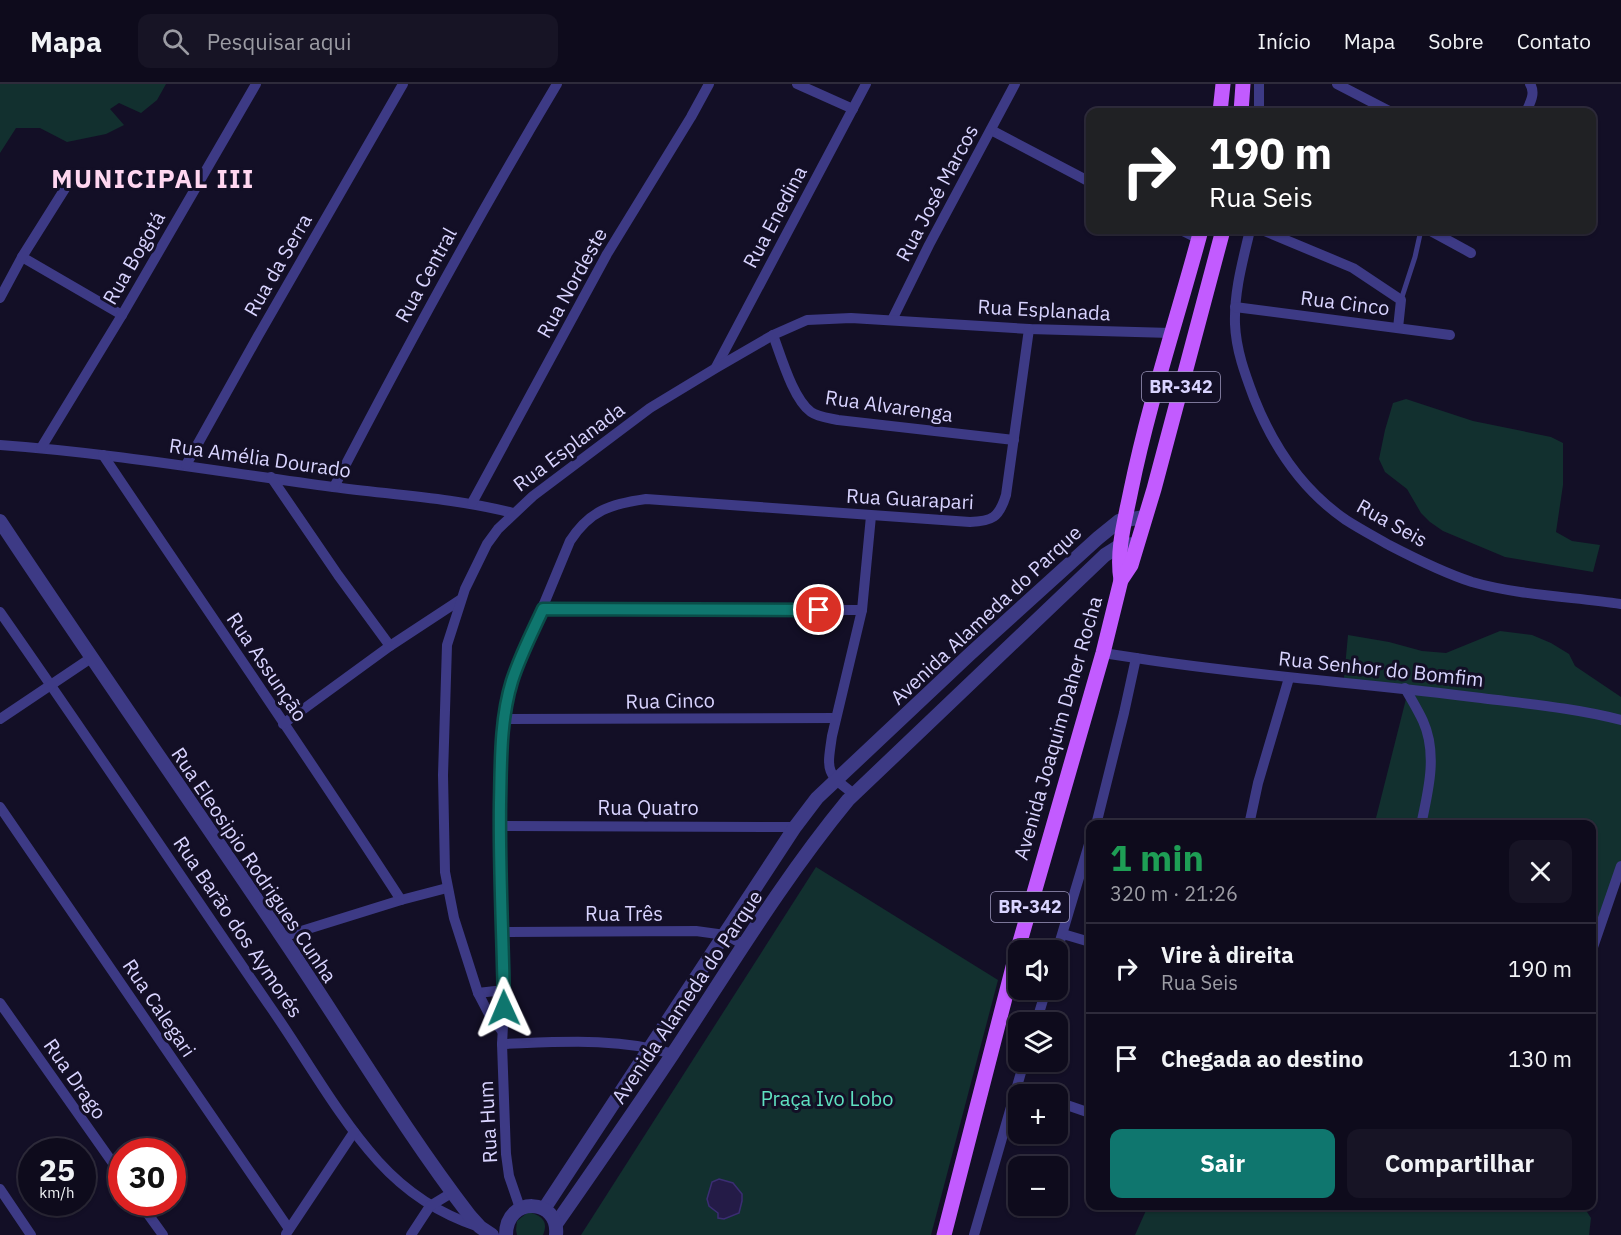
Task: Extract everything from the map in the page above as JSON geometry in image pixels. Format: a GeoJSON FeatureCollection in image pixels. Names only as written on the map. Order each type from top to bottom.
{"type":"FeatureCollection","features":[{"type":"Feature","properties":{"kind":"main road"},"geometry":{"type":"LineString","coordinates":[[1220,108],[1223,84]]}},
{"type":"Feature","properties":{"kind":"main road"},"geometry":{"type":"LineString","coordinates":[[1241,108],[1243,84]]}},
{"type":"Feature","properties":{"kind":"main road","name":"BR-342"},"geometry":{"type":"LineString","coordinates":[[1129,544],[1125,519],[1143,436],[1200,234]]}},
{"type":"Feature","properties":{"kind":"main road","name":"BR-342"},"geometry":{"type":"LineString","coordinates":[[1129,544],[1145,517],[1222,234]]}},
{"type":"Feature","properties":{"kind":"main road","name":"Avenida Joaquim Daher Rocha"},"geometry":{"type":"LineString","coordinates":[[944,1235],[1015,959],[1103,653],[1121,580],[1118,563],[1129,544]]}},
{"type":"Feature","properties":{"kind":"street","name":"Rua Bogotá"},"geometry":{"type":"LineString","coordinates":[[41,448],[122,315],[256,84]]}},
{"type":"Feature","properties":{"kind":"street","name":"Rua da Serra"},"geometry":{"type":"LineString","coordinates":[[186,465],[403,84]]}},
{"type":"Feature","properties":{"kind":"street","name":"Rua Central"},"geometry":{"type":"LineString","coordinates":[[334,487],[404,352],[502,176],[557,84]]}},
{"type":"Feature","properties":{"kind":"street","name":"Rua Nordeste"},"geometry":{"type":"LineString","coordinates":[[472,503],[607,254],[709,84]]}},
{"type":"Feature","properties":{"kind":"street"},"geometry":{"type":"LineString","coordinates":[[797,84],[853,109]]}},
{"type":"Feature","properties":{"kind":"street","name":"Rua Enedina"},"geometry":{"type":"LineString","coordinates":[[716,368],[866,84]]}},
{"type":"Feature","properties":{"kind":"street","name":"Rua José Marcos"},"geometry":{"type":"LineString","coordinates":[[892,320],[1015,84]]}},
{"type":"Feature","properties":{"kind":"street"},"geometry":{"type":"LineString","coordinates":[[1259,84],[1259,108]]}},
{"type":"Feature","properties":{"kind":"street"},"geometry":{"type":"LineString","coordinates":[[1337,84],[1383,108]]}},
{"type":"Feature","properties":{"kind":"street"},"geometry":{"type":"LineString","coordinates":[[1527,108],[1532,89]]}},
{"type":"Feature","properties":{"kind":"street"},"geometry":{"type":"LineString","coordinates":[[991,130],[1086,180]]}},
{"type":"Feature","properties":{"kind":"street"},"geometry":{"type":"LineString","coordinates":[[0,298],[22,257],[71,179]]}},
{"type":"Feature","properties":{"kind":"street","name":"Rua Seis"},"geometry":{"type":"LineString","coordinates":[[1249,234],[1235,307],[1238,348],[1246,377],[1264,422],[1277,446],[1310,489],[1347,521],[1440,570],[1473,582],[1621,604]]}},
{"type":"Feature","properties":{"kind":"street"},"geometry":{"type":"LineString","coordinates":[[1272,234],[1353,268],[1401,300],[1398,328]]}},
{"type":"Feature","properties":{"kind":"street"},"geometry":{"type":"LineString","coordinates":[[1436,234],[1471,253]]}},
{"type":"Feature","properties":{"kind":"street"},"geometry":{"type":"LineString","coordinates":[[22,257],[122,315]]}},
{"type":"Feature","properties":{"kind":"street","name":"Rua Cinco"},"geometry":{"type":"LineString","coordinates":[[1235,307],[1450,335]]}},
{"type":"Feature","properties":{"kind":"street","name":"Rua Esplanada"},"geometry":{"type":"LineString","coordinates":[[502,1031],[478,993],[454,918],[447,888],[442,775],[447,645],[460,600],[488,544],[513,513],[650,408],[793,325],[819,318],[892,320],[1029,330],[1172,333]]}},
{"type":"Feature","properties":{"kind":"street","name":"Rua Guarapari"},"geometry":{"type":"LineString","coordinates":[[504,719],[516,671],[570,541],[579,527],[591,516],[605,508],[625,502],[667,499],[970,522],[984,522],[998,514],[1006,495],[1029,330]]}},
{"type":"Feature","properties":{"kind":"street","name":"Rua Alvarenga"},"geometry":{"type":"LineString","coordinates":[[773,335],[797,394],[805,407],[813,414],[838,420],[1014,440]]}},
{"type":"Feature","properties":{"kind":"street","name":"Rua Amélia Dourado"},"geometry":{"type":"LineString","coordinates":[[0,445],[186,465],[334,487],[472,503],[513,513]]}},
{"type":"Feature","properties":{"kind":"street","name":"Rua Assunção"},"geometry":{"type":"LineString","coordinates":[[103,455],[329,789],[401,900]]}},
{"type":"Feature","properties":{"kind":"street"},"geometry":{"type":"LineString","coordinates":[[271,477],[338,576],[390,646]]}},
{"type":"Feature","properties":{"kind":"street"},"geometry":{"type":"LineString","coordinates":[[854,794],[836,781],[830,773],[829,766],[836,718],[862,610],[871,516]]}},
{"type":"Feature","properties":{"kind":"street","name":"Avenida Alameda do Parque"},"geometry":{"type":"LineString","coordinates":[[557,1231],[551,1215],[544,1209],[795,827],[818,798],[970,654],[1112,526],[1125,519],[1145,517]]}},
{"type":"Feature","properties":{"kind":"street","name":"Rua Eleosipio Rodrigues Cunha"},"geometry":{"type":"LineString","coordinates":[[0,521],[282,937],[396,1113],[480,1227]]}},
{"type":"Feature","properties":{"kind":"street","name":"Avenida Alameda do Parque"},"geometry":{"type":"LineString","coordinates":[[557,1231],[743,944],[825,829],[854,794],[1105,555],[1129,544]]}},
{"type":"Feature","properties":{"kind":"street"},"geometry":{"type":"LineString","coordinates":[[283,724],[390,646],[460,600]]}},
{"type":"Feature","properties":{"kind":"street"},"geometry":{"type":"LineString","coordinates":[[543,609],[862,610]]}},
{"type":"Feature","properties":{"kind":"street","name":"Rua Barão dos Aymorés"},"geometry":{"type":"LineString","coordinates":[[0,612],[288,1031],[354,1132],[379,1162],[407,1189],[430,1206],[480,1227]]}},
{"type":"Feature","properties":{"kind":"street","name":"Rua Senhor do Bomfim"},"geometry":{"type":"LineString","coordinates":[[1103,653],[1289,678],[1404,688],[1577,711],[1621,720]]}},
{"type":"Feature","properties":{"kind":"street"},"geometry":{"type":"LineString","coordinates":[[0,719],[91,658]]}},
{"type":"Feature","properties":{"kind":"street"},"geometry":{"type":"LineString","coordinates":[[1097,820],[1136,658]]}},
{"type":"Feature","properties":{"kind":"street"},"geometry":{"type":"LineString","coordinates":[[1250,820],[1258,783],[1289,678]]}},
{"type":"Feature","properties":{"kind":"street"},"geometry":{"type":"LineString","coordinates":[[1404,688],[1424,723],[1428,737],[1430,771],[1422,820]]}},
{"type":"Feature","properties":{"kind":"street","name":"Rua Cinco"},"geometry":{"type":"LineString","coordinates":[[504,719],[836,718]]}},
{"type":"Feature","properties":{"kind":"street","name":"Rua Hum"},"geometry":{"type":"LineString","coordinates":[[504,719],[500,826],[500,878],[504,932],[502,1044],[506,1154],[509,1176],[520,1208]]}},
{"type":"Feature","properties":{"kind":"street","name":"Rua Calegari"},"geometry":{"type":"LineString","coordinates":[[0,807],[287,1232]]}},
{"type":"Feature","properties":{"kind":"street","name":"Rua Quatro"},"geometry":{"type":"LineString","coordinates":[[500,826],[795,827]]}},
{"type":"Feature","properties":{"kind":"street"},"geometry":{"type":"LineString","coordinates":[[1061,940],[1086,855]]}},
{"type":"Feature","properties":{"kind":"street"},"geometry":{"type":"LineString","coordinates":[[1596,938],[1621,866]]}},
{"type":"Feature","properties":{"kind":"street"},"geometry":{"type":"LineString","coordinates":[[282,937],[447,888]]}},
{"type":"Feature","properties":{"kind":"street","name":"Rua Três"},"geometry":{"type":"LineString","coordinates":[[504,932],[696,932],[725,935],[743,944]]}},
{"type":"Feature","properties":{"kind":"street"},"geometry":{"type":"LineString","coordinates":[[1063,934],[1086,941]]}},
{"type":"Feature","properties":{"kind":"street"},"geometry":{"type":"LineString","coordinates":[[478,993],[504,990]]}},
{"type":"Feature","properties":{"kind":"street","name":"Rua Drago"},"geometry":{"type":"LineString","coordinates":[[0,1003],[108,1156]]}},
{"type":"Feature","properties":{"kind":"street"},"geometry":{"type":"LineString","coordinates":[[502,1044],[611,1043],[651,1047],[673,1054]]}},
{"type":"Feature","properties":{"kind":"street"},"geometry":{"type":"LineString","coordinates":[[1068,1105],[1086,1112]]}},
{"type":"Feature","properties":{"kind":"street"},"geometry":{"type":"LineString","coordinates":[[974,1235],[1008,1114]]}},
{"type":"Feature","properties":{"kind":"street"},"geometry":{"type":"LineString","coordinates":[[287,1232],[354,1132]]}},
{"type":"Feature","properties":{"kind":"street"},"geometry":{"type":"LineString","coordinates":[[0,1189],[31,1235]]}},
{"type":"Feature","properties":{"kind":"street"},"geometry":{"type":"LineString","coordinates":[[411,1235],[430,1206],[453,1192]]}},
{"type":"Feature","properties":{"kind":"street"},"geometry":{"type":"LineString","coordinates":[[480,1227],[499,1224],[509,1219],[520,1208],[529,1206],[544,1209]]}},
{"type":"Feature","properties":{"kind":"street"},"geometry":{"type":"LineString","coordinates":[[149,1216],[163,1235]]}},
{"type":"Feature","properties":{"kind":"street"},"geometry":{"type":"LineString","coordinates":[[506,1235],[509,1219]]}},
{"type":"Feature","properties":{"kind":"street"},"geometry":{"type":"LineString","coordinates":[[480,1227],[492,1235]]}},
{"type":"Feature","properties":{"kind":"lane"},"geometry":{"type":"LineString","coordinates":[[1401,300],[1415,257],[1427,234]]}},
{"type":"Feature","properties":{"kind":"green space"},"geometry":{"type":"Polygon","coordinates":[[[0,84],[166,84],[157,100],[141,113],[119,103],[110,109],[124,125],[106,134],[67,142],[40,128],[16,128],[0,153],[0,84]]]}},
{"type":"Feature","properties":{"kind":"green space"},"geometry":{"type":"Polygon","coordinates":[[[1406,399],[1473,421],[1551,437],[1563,443],[1563,485],[1556,532],[1572,541],[1600,545],[1593,572],[1505,557],[1443,531],[1430,522],[1421,513],[1407,489],[1385,472],[1379,459],[1393,403],[1406,399]]]}},
{"type":"Feature","properties":{"kind":"green space"},"geometry":{"type":"Polygon","coordinates":[[[1500,631],[1532,635],[1569,654],[1575,666],[1621,697],[1621,872],[1596,944],[1596,820],[1383,820],[1376,818],[1409,687],[1344,678],[1348,635],[1389,642],[1422,651],[1446,653],[1500,631]]]}},
{"type":"Feature","properties":{"kind":"green space","name":"Praça Ivo Lobo"},"geometry":{"type":"Polygon","coordinates":[[[816,867],[998,980],[931,1235],[581,1235],[816,867]]]}},
{"type":"Feature","properties":{"kind":"green space"},"geometry":{"type":"Polygon","coordinates":[[[1146,1210],[1586,1210],[1591,1218],[1589,1235],[1135,1235],[1146,1210]]]}},
{"type":"Feature","properties":{"kind":"green space"},"geometry":{"type":"Polygon","coordinates":[[[528,1212],[543,1219],[545,1230],[543,1235],[517,1235],[517,1221],[528,1212]]]}},
{"type":"Feature","properties":{"kind":"building"},"geometry":{"type":"Polygon","coordinates":[[[719,1179],[733,1183],[742,1194],[739,1213],[724,1219],[718,1218],[718,1213],[709,1206],[707,1199],[712,1182],[719,1179]]]}},
{"type":"Feature","properties":{"kind":"district","name":"MUNICIPAL III"},"geometry":{"type":"Point","coordinates":[153,179]}},
{"type":"Feature","properties":{"kind":"route"},"geometry":{"type":"LineString","coordinates":[[504,1008],[504,932],[500,878],[504,719],[519,661],[543,609],[819,610]]}}]}
